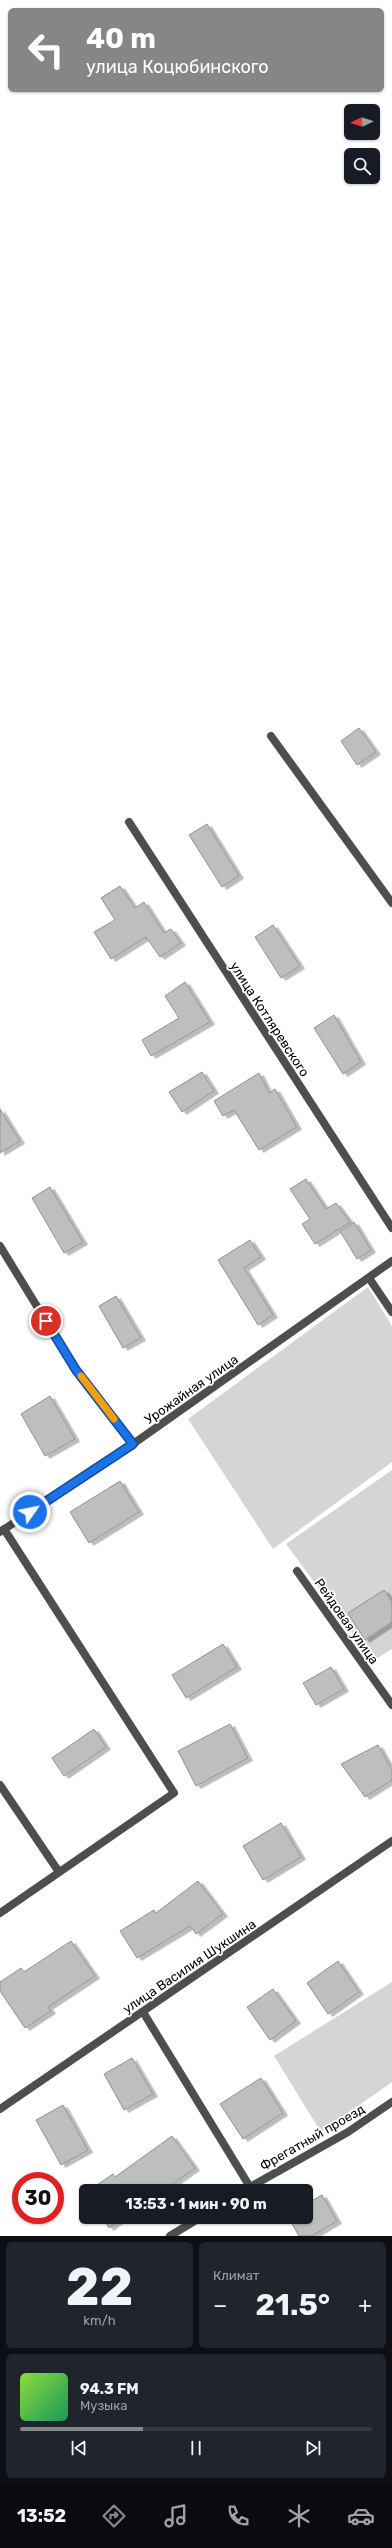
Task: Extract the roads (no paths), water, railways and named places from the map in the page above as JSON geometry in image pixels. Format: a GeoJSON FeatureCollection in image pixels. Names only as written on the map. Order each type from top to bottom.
{"type":"FeatureCollection","features":[{"type":"Feature","properties":{"kind":"street"},"geometry":{"type":"LineString","coordinates":[[271,736],[392,903]]}},
{"type":"Feature","properties":{"kind":"street","name":"улица Котляревского"},"geometry":{"type":"LineString","coordinates":[[129,822],[392,1228]]}},
{"type":"Feature","properties":{"kind":"street"},"geometry":{"type":"LineString","coordinates":[[0,1246],[76,1370],[133,1444]]}},
{"type":"Feature","properties":{"kind":"street","name":"Урожайная улица"},"geometry":{"type":"LineString","coordinates":[[2,1530],[133,1444],[392,1261]]}},
{"type":"Feature","properties":{"kind":"street"},"geometry":{"type":"LineString","coordinates":[[369,1278],[392,1312]]}},
{"type":"Feature","properties":{"kind":"street"},"geometry":{"type":"LineString","coordinates":[[0,1913],[174,1793],[2,1530]]}},
{"type":"Feature","properties":{"kind":"street","name":"Рейдовая улица"},"geometry":{"type":"LineString","coordinates":[[297,1571],[392,1705]]}},
{"type":"Feature","properties":{"kind":"street"},"geometry":{"type":"LineString","coordinates":[[0,1784],[59,1872]]}},
{"type":"Feature","properties":{"kind":"street","name":"улица Василия Шукшина"},"geometry":{"type":"LineString","coordinates":[[0,2109],[392,1841]]}},
{"type":"Feature","properties":{"kind":"street"},"geometry":{"type":"LineString","coordinates":[[143,2012],[244,2184]]}},
{"type":"Feature","properties":{"kind":"street","name":"Фрегатный проезд"},"geometry":{"type":"LineString","coordinates":[[256,2184],[348,2132],[392,2102]]}},
{"type":"Feature","properties":{"kind":"street"},"geometry":{"type":"LineString","coordinates":[[170,2236],[190,2224]]}}]}
